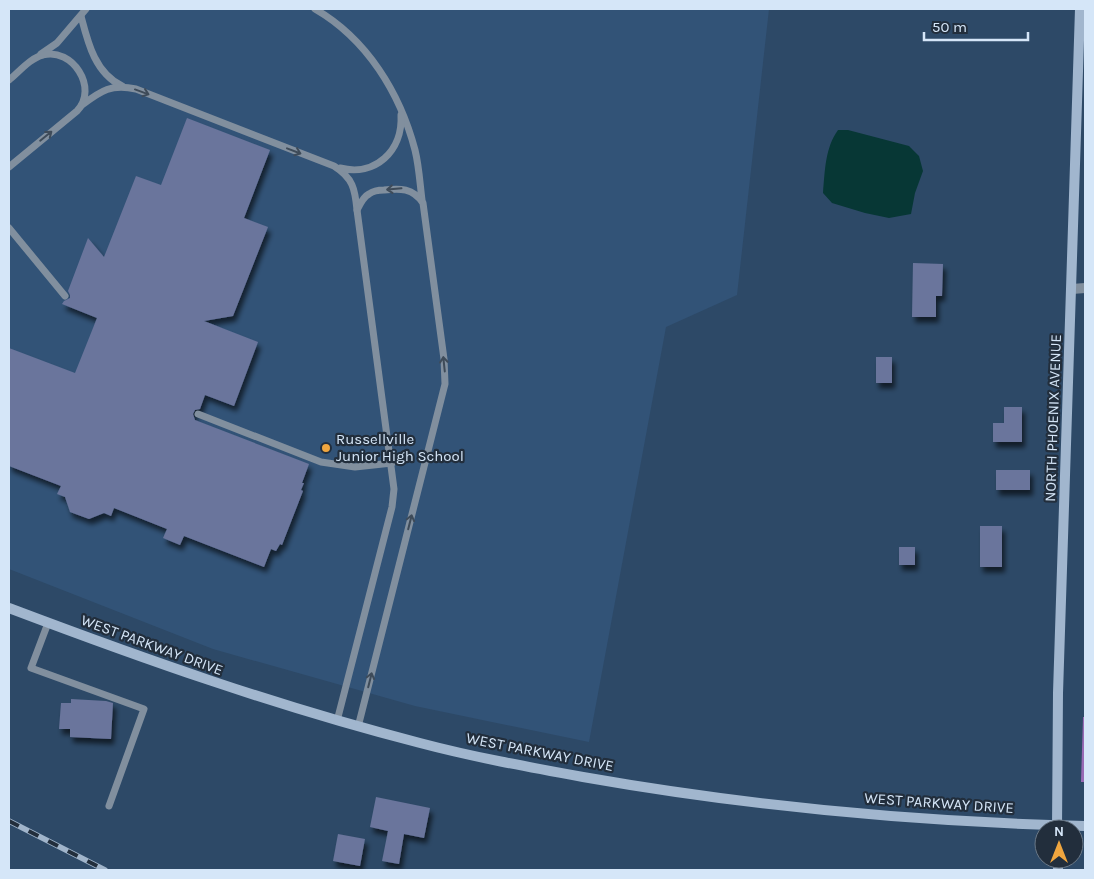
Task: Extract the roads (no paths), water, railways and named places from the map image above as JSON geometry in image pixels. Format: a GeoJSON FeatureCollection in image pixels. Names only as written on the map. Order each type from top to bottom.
{"type":"FeatureCollection","features":[{"type":"Feature","properties":{"kind":"main road","name":"NORTH PHOENIX AVENUE"},"geometry":{"type":"LineString","coordinates":[[1057,819],[1058,694],[1080,9]]}},
{"type":"Feature","properties":{"kind":"main road","name":"WEST PARKWAY DRIVE"},"geometry":{"type":"LineString","coordinates":[[9,608],[133,655],[232,689],[358,727],[511,764],[637,786],[787,806],[923,819],[1034,826]]}},
{"type":"Feature","properties":{"kind":"street"},"geometry":{"type":"LineString","coordinates":[[1072,289],[1085,288]]}},
{"type":"Feature","properties":{"kind":"lane"},"geometry":{"type":"LineString","coordinates":[[9,80],[35,58],[57,44],[86,9]]}},
{"type":"Feature","properties":{"kind":"lane"},"geometry":{"type":"LineString","coordinates":[[315,9],[348,32],[374,61],[395,95],[409,131],[416,152],[444,359],[445,384],[358,727]]}},
{"type":"Feature","properties":{"kind":"lane"},"geometry":{"type":"LineString","coordinates":[[81,16],[95,58],[106,76],[123,86],[136,89],[334,166],[354,171],[374,166],[388,156],[398,139],[402,125],[401,110]]}},
{"type":"Feature","properties":{"kind":"lane"},"geometry":{"type":"LineString","coordinates":[[35,58],[51,54],[60,55],[68,60],[85,82],[85,98],[82,105]]}},
{"type":"Feature","properties":{"kind":"lane"},"geometry":{"type":"LineString","coordinates":[[9,167],[98,93],[110,88],[123,86]]}},
{"type":"Feature","properties":{"kind":"lane"},"geometry":{"type":"LineString","coordinates":[[334,166],[351,181],[356,192],[392,463],[394,498],[337,721]]}},
{"type":"Feature","properties":{"kind":"lane"},"geometry":{"type":"LineString","coordinates":[[357,210],[369,194],[387,189],[405,188],[419,196],[423,203]]}},
{"type":"Feature","properties":{"kind":"lane"},"geometry":{"type":"LineString","coordinates":[[9,228],[66,296]]}},
{"type":"Feature","properties":{"kind":"lane"},"geometry":{"type":"LineString","coordinates":[[198,414],[321,462],[355,467],[392,463]]}},
{"type":"Feature","properties":{"kind":"lane"},"geometry":{"type":"LineString","coordinates":[[48,623],[31,668],[144,709],[109,806]]}},
{"type":"Feature","properties":{"kind":"railway"},"geometry":{"type":"LineString","coordinates":[[9,821],[105,870]]}},
{"type":"Feature","properties":{"kind":"place","name":"Russellville Junior High School"},"geometry":{"type":"Point","coordinates":[326,448]}}]}
